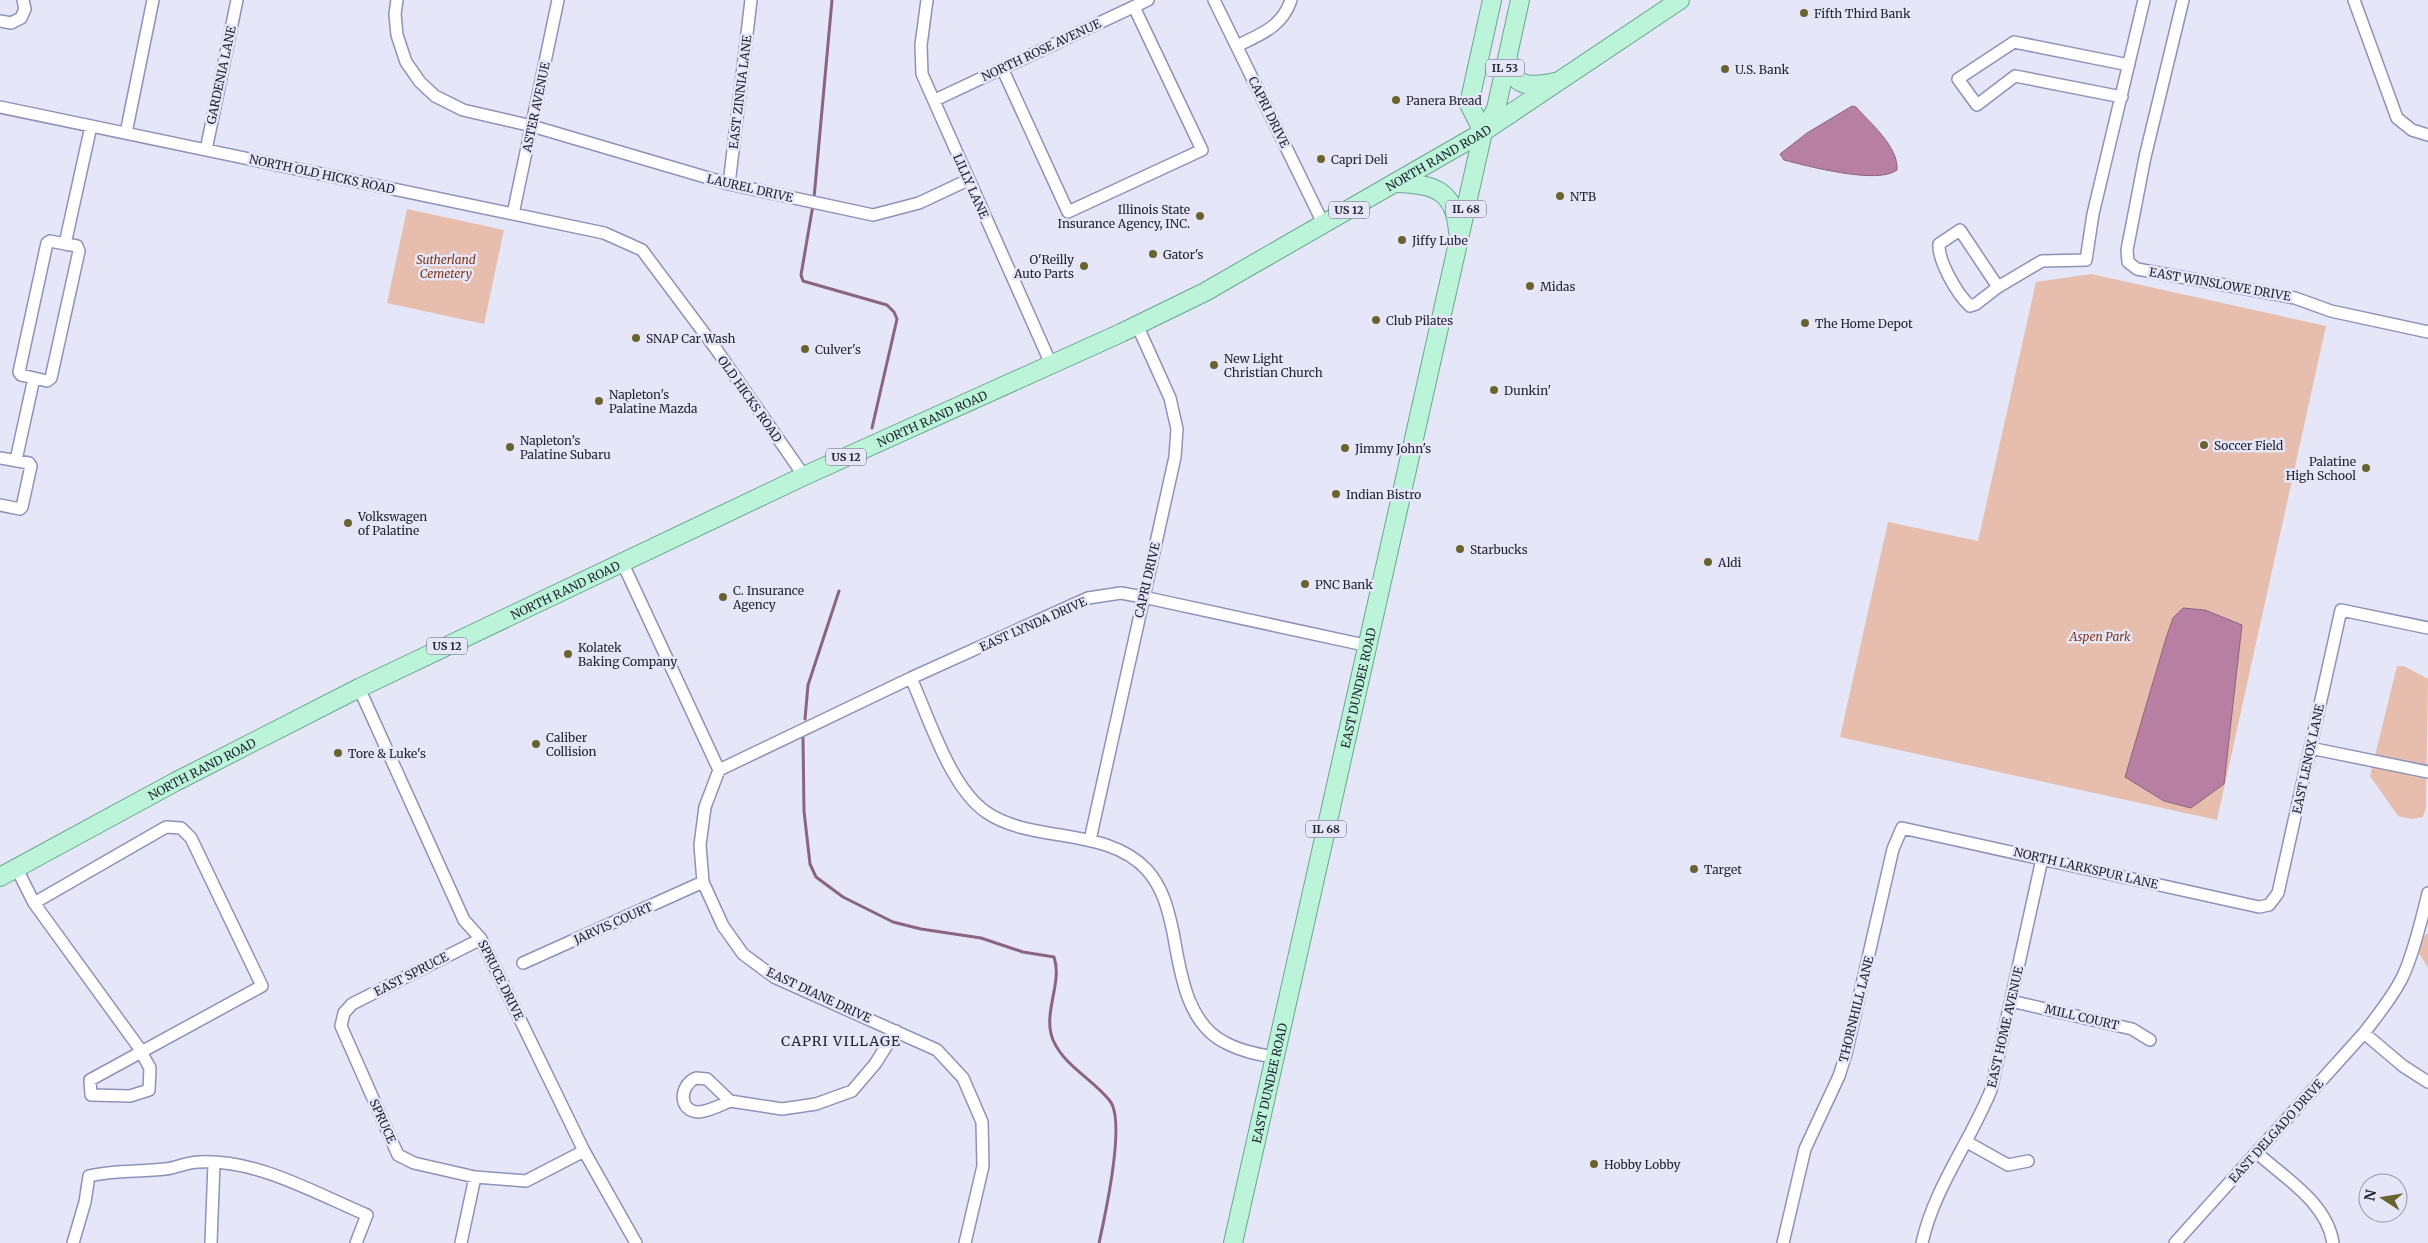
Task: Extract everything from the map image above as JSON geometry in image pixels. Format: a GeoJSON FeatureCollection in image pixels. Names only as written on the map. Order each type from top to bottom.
{"type":"FeatureCollection","features":[{"type":"Feature","properties":{"kind":"main road","name":"IL 53"},"geometry":{"type":"LineString","coordinates":[[1483,132],[1469,104],[1492,0]]}},
{"type":"Feature","properties":{"kind":"main road","name":"EAST DUNDEE ROAD"},"geometry":{"type":"LineString","coordinates":[[1233,1243],[1273,1057],[1368,646],[1483,132],[1496,109],[1520,0]]}},
{"type":"Feature","properties":{"kind":"main road","name":"NORTH RAND ROAD"},"geometry":{"type":"LineString","coordinates":[[0,877],[238,749],[359,688],[623,564],[804,476],[1137,325],[1205,292],[1483,132],[1680,0]]}},
{"type":"Feature","properties":{"kind":"main road"},"geometry":{"type":"LineString","coordinates":[[1508,58],[1512,75],[1516,80],[1536,85],[1560,80]]}},
{"type":"Feature","properties":{"kind":"main road"},"geometry":{"type":"LineString","coordinates":[[1396,183],[1430,186],[1442,191],[1450,200],[1456,214],[1458,242]]}},
{"type":"Feature","properties":{"kind":"street"},"geometry":{"type":"LineString","coordinates":[[0,21],[11,23],[21,18],[25,9],[23,0]]}},
{"type":"Feature","properties":{"kind":"street"},"geometry":{"type":"LineString","coordinates":[[126,133],[153,0]]}},
{"type":"Feature","properties":{"kind":"street","name":"GARDENIA LANE"},"geometry":{"type":"LineString","coordinates":[[206,150],[237,0]]}},
{"type":"Feature","properties":{"kind":"street","name":"LAUREL DRIVE"},"geometry":{"type":"LineString","coordinates":[[397,0],[396,25],[399,44],[410,68],[427,90],[444,103],[458,108],[532,126],[729,184],[873,216],[919,203],[968,180]]}},
{"type":"Feature","properties":{"kind":"street","name":"ASTER AVENUE"},"geometry":{"type":"LineString","coordinates":[[513,214],[558,0]]}},
{"type":"Feature","properties":{"kind":"street","name":"EAST ZINNIA LANE"},"geometry":{"type":"LineString","coordinates":[[729,184],[751,0]]}},
{"type":"Feature","properties":{"kind":"street","name":"LILLY LANE"},"geometry":{"type":"LineString","coordinates":[[927,0],[921,45],[922,74],[1051,364]]}},
{"type":"Feature","properties":{"kind":"street","name":"NORTH ROSE AVENUE"},"geometry":{"type":"LineString","coordinates":[[934,100],[1148,0]]}},
{"type":"Feature","properties":{"kind":"street","name":"CAPRI DRIVE"},"geometry":{"type":"LineString","coordinates":[[1214,0],[1324,225]]}},
{"type":"Feature","properties":{"kind":"street"},"geometry":{"type":"LineString","coordinates":[[1237,46],[1271,30],[1284,17],[1291,0]]}},
{"type":"Feature","properties":{"kind":"street"},"geometry":{"type":"LineString","coordinates":[[1998,286],[1960,230],[1939,244],[1938,255],[1965,301],[1970,306],[1976,304],[1998,286],[2042,261],[2086,260],[2093,214],[2144,0]]}},
{"type":"Feature","properties":{"kind":"street","name":"EAST WINSLOWE DRIVE"},"geometry":{"type":"LineString","coordinates":[[2183,0],[2145,157],[2127,250],[2128,262],[2137,269],[2295,298],[2331,311],[2428,332]]}},
{"type":"Feature","properties":{"kind":"street"},"geometry":{"type":"LineString","coordinates":[[2354,0],[2397,118],[2412,130],[2428,135]]}},
{"type":"Feature","properties":{"kind":"street"},"geometry":{"type":"LineString","coordinates":[[1002,68],[1068,212],[1202,150],[1134,7]]}},
{"type":"Feature","properties":{"kind":"street"},"geometry":{"type":"LineString","coordinates":[[2122,97],[2016,76],[1977,105],[1958,79],[2014,42],[2129,65]]}},
{"type":"Feature","properties":{"kind":"street","name":"NORTH OLD HICKS ROAD"},"geometry":{"type":"LineString","coordinates":[[0,107],[604,232],[642,250]]}},
{"type":"Feature","properties":{"kind":"street"},"geometry":{"type":"LineString","coordinates":[[65,244],[91,126]]}},
{"type":"Feature","properties":{"kind":"street"},"geometry":{"type":"LineString","coordinates":[[50,241],[65,244],[77,246],[79,251],[51,378],[47,380],[21,375],[19,372],[47,243],[50,241]]}},
{"type":"Feature","properties":{"kind":"street","name":"OLD HICKS ROAD"},"geometry":{"type":"LineString","coordinates":[[642,250],[716,350],[804,476]]}},
{"type":"Feature","properties":{"kind":"street","name":"CAPRI DRIVE"},"geometry":{"type":"LineString","coordinates":[[1090,840],[1175,458],[1177,429],[1170,398],[1137,325]]}},
{"type":"Feature","properties":{"kind":"street"},"geometry":{"type":"LineString","coordinates":[[16,460],[34,378]]}},
{"type":"Feature","properties":{"kind":"street"},"geometry":{"type":"LineString","coordinates":[[0,458],[29,463],[31,466],[22,507],[20,509],[0,505]]}},
{"type":"Feature","properties":{"kind":"street"},"geometry":{"type":"LineString","coordinates":[[623,564],[719,770]]}},
{"type":"Feature","properties":{"kind":"street","name":"EAST LYNDA DRIVE"},"geometry":{"type":"LineString","coordinates":[[719,770],[911,678],[1088,598],[1121,593],[1368,646]]}},
{"type":"Feature","properties":{"kind":"street","name":"EAST LENOX LANE"},"geometry":{"type":"LineString","coordinates":[[2269,905],[2278,892],[2341,610],[2428,628]]}},
{"type":"Feature","properties":{"kind":"street"},"geometry":{"type":"LineString","coordinates":[[911,678],[956,780],[985,811],[1013,825],[1090,840],[1127,854],[1146,869],[1162,890],[1168,908],[1182,978],[1193,1009],[1207,1028],[1225,1043],[1273,1057]]}},
{"type":"Feature","properties":{"kind":"street","name":"SPRUCE DRIVE"},"geometry":{"type":"LineString","coordinates":[[359,688],[464,920],[481,938],[584,1151],[636,1243]]}},
{"type":"Feature","properties":{"kind":"street"},"geometry":{"type":"LineString","coordinates":[[2310,748],[2428,772]]}},
{"type":"Feature","properties":{"kind":"street","name":"EAST DIANE DRIVE"},"geometry":{"type":"LineString","coordinates":[[719,770],[706,807],[700,845],[703,882],[723,926],[743,954],[774,977],[937,1050],[963,1078],[982,1122],[983,1166],[965,1243]]}},
{"type":"Feature","properties":{"kind":"street"},"geometry":{"type":"LineString","coordinates":[[16,867],[34,903],[141,1052],[150,1068],[149,1090],[130,1096],[91,1095],[90,1080],[141,1052],[262,986],[190,838],[181,828],[166,827],[34,903]]}},
{"type":"Feature","properties":{"kind":"street","name":"NORTH LARKSPUR LANE"},"geometry":{"type":"LineString","coordinates":[[1902,828],[2259,907],[2269,905]]}},
{"type":"Feature","properties":{"kind":"street","name":"THORNHILL LANE"},"geometry":{"type":"LineString","coordinates":[[1783,1243],[1805,1149],[1839,1076],[1846,1054],[1893,849],[1902,828]]}},
{"type":"Feature","properties":{"kind":"street","name":"EAST HOME AVENUE"},"geometry":{"type":"LineString","coordinates":[[1922,1243],[1935,1200],[1991,1090],[2042,859]]}},
{"type":"Feature","properties":{"kind":"street","name":"JARVIS COURT"},"geometry":{"type":"LineString","coordinates":[[523,963],[703,882]]}},
{"type":"Feature","properties":{"kind":"street","name":"EAST DELGADO DRIVE"},"geometry":{"type":"LineString","coordinates":[[2175,1243],[2376,1018],[2402,978],[2423,916],[2428,892]]}},
{"type":"Feature","properties":{"kind":"street","name":"EAST SPRUCE"},"geometry":{"type":"LineString","coordinates":[[344,1013],[352,1004],[481,938]]}},
{"type":"Feature","properties":{"kind":"street","name":"MILL COURT"},"geometry":{"type":"LineString","coordinates":[[2011,1001],[2132,1029],[2150,1040]]}},
{"type":"Feature","properties":{"kind":"street","name":"SPRUCE"},"geometry":{"type":"LineString","coordinates":[[344,1013],[341,1026],[398,1154],[414,1163],[475,1177],[526,1181],[584,1151]]}},
{"type":"Feature","properties":{"kind":"street"},"geometry":{"type":"LineString","coordinates":[[730,1101],[782,1109],[816,1104],[852,1091],[875,1064],[896,1031]]}},
{"type":"Feature","properties":{"kind":"street"},"geometry":{"type":"LineString","coordinates":[[2364,1033],[2403,1066],[2428,1082]]}},
{"type":"Feature","properties":{"kind":"street"},"geometry":{"type":"LineString","coordinates":[[1966,1142],[2008,1165],[2028,1161]]}},
{"type":"Feature","properties":{"kind":"street"},"geometry":{"type":"LineString","coordinates":[[2257,1153],[2308,1198],[2328,1225],[2333,1243]]}},
{"type":"Feature","properties":{"kind":"street"},"geometry":{"type":"LineString","coordinates":[[73,1243],[85,1202],[90,1176],[104,1172],[166,1169],[198,1162],[230,1164],[270,1174],[367,1215],[356,1243]]}},
{"type":"Feature","properties":{"kind":"street"},"geometry":{"type":"LineString","coordinates":[[211,1243],[214,1163]]}},
{"type":"Feature","properties":{"kind":"street"},"geometry":{"type":"LineString","coordinates":[[461,1243],[475,1177]]}},
{"type":"Feature","properties":{"kind":"green space","name":"Sutherland Cemetery"},"geometry":{"type":"Polygon","coordinates":[[[407,209],[504,230],[484,324],[387,303],[407,209]]]}},
{"type":"Feature","properties":{"kind":"green space","name":"Aspen Park"},"geometry":{"type":"Polygon","coordinates":[[[2091,274],[2326,326],[2217,820],[1840,737],[1888,522],[1978,541],[2036,282],[2091,274]]]}},
{"type":"Feature","properties":{"kind":"green space"},"geometry":{"type":"Polygon","coordinates":[[[2397,666],[2404,666],[2428,679],[2426,808],[2423,817],[2411,819],[2398,816],[2370,776],[2397,666]]]}},
{"type":"Feature","properties":{"kind":"green space"},"geometry":{"type":"Polygon","coordinates":[[[2428,933],[2428,968],[2417,950],[2416,943],[2428,933]]]}},
{"type":"Feature","properties":{"kind":"shaded area"},"geometry":{"type":"Polygon","coordinates":[[[1852,106],[1856,107],[1889,144],[1896,161],[1897,170],[1875,176],[1859,175],[1825,170],[1784,160],[1780,154],[1807,133],[1852,106]]]}},
{"type":"Feature","properties":{"kind":"shaded area"},"geometry":{"type":"Polygon","coordinates":[[[2183,608],[2205,610],[2242,625],[2224,784],[2191,808],[2164,801],[2125,777],[2166,638],[2173,618],[2183,608]]]}},
{"type":"Feature","properties":{"kind":"waterway"},"geometry":{"type":"LineString","coordinates":[[814,198],[832,0]]}},
{"type":"Feature","properties":{"kind":"waterway"},"geometry":{"type":"LineString","coordinates":[[813,205],[801,275],[803,281],[887,305],[894,312],[897,319],[872,428]]}},
{"type":"Feature","properties":{"kind":"waterway"},"geometry":{"type":"LineString","coordinates":[[805,719],[808,685],[839,591]]}},
{"type":"Feature","properties":{"kind":"waterway"},"geometry":{"type":"LineString","coordinates":[[803,738],[804,811],[810,864],[816,877],[843,897],[893,922],[921,929],[981,938],[1023,952],[1054,957],[1056,977],[1050,1019],[1050,1030],[1053,1040],[1065,1058],[1110,1101],[1114,1112],[1116,1128],[1113,1170],[1099,1243]]}},
{"type":"Feature","properties":{"kind":"place","name":"Fifth Third Bank"},"geometry":{"type":"Point","coordinates":[1804,13]}},
{"type":"Feature","properties":{"kind":"place","name":"U.S. Bank"},"geometry":{"type":"Point","coordinates":[1725,69]}},
{"type":"Feature","properties":{"kind":"place","name":"Panera Bread"},"geometry":{"type":"Point","coordinates":[1396,100]}},
{"type":"Feature","properties":{"kind":"place","name":"Capri Deli"},"geometry":{"type":"Point","coordinates":[1321,159]}},
{"type":"Feature","properties":{"kind":"place","name":"NTB"},"geometry":{"type":"Point","coordinates":[1560,196]}},
{"type":"Feature","properties":{"kind":"place","name":"Illinois State Insurance Agency, INC."},"geometry":{"type":"Point","coordinates":[1200,216]}},
{"type":"Feature","properties":{"kind":"place","name":"Jiffy Lube"},"geometry":{"type":"Point","coordinates":[1402,240]}},
{"type":"Feature","properties":{"kind":"place","name":"Gator's"},"geometry":{"type":"Point","coordinates":[1153,254]}},
{"type":"Feature","properties":{"kind":"place","name":"O'Reilly Auto Parts"},"geometry":{"type":"Point","coordinates":[1084,266]}},
{"type":"Feature","properties":{"kind":"place","name":"Midas"},"geometry":{"type":"Point","coordinates":[1530,286]}},
{"type":"Feature","properties":{"kind":"place","name":"Club Pilates"},"geometry":{"type":"Point","coordinates":[1376,320]}},
{"type":"Feature","properties":{"kind":"place","name":"The Home Depot"},"geometry":{"type":"Point","coordinates":[1805,323]}},
{"type":"Feature","properties":{"kind":"place","name":"SNAP Car Wash"},"geometry":{"type":"Point","coordinates":[636,338]}},
{"type":"Feature","properties":{"kind":"place","name":"Culver's"},"geometry":{"type":"Point","coordinates":[805,349]}},
{"type":"Feature","properties":{"kind":"place","name":"New Light Christian Church"},"geometry":{"type":"Point","coordinates":[1214,365]}},
{"type":"Feature","properties":{"kind":"place","name":"Dunkin'"},"geometry":{"type":"Point","coordinates":[1494,390]}},
{"type":"Feature","properties":{"kind":"place","name":"Napleton's Palatine Mazda"},"geometry":{"type":"Point","coordinates":[599,401]}},
{"type":"Feature","properties":{"kind":"place","name":"Soccer Field"},"geometry":{"type":"Point","coordinates":[2204,445]}},
{"type":"Feature","properties":{"kind":"place","name":"Napleton’s Palatine Subaru"},"geometry":{"type":"Point","coordinates":[510,447]}},
{"type":"Feature","properties":{"kind":"place","name":"Jimmy John's"},"geometry":{"type":"Point","coordinates":[1345,448]}},
{"type":"Feature","properties":{"kind":"place","name":"Palatine High School"},"geometry":{"type":"Point","coordinates":[2366,468]}},
{"type":"Feature","properties":{"kind":"place","name":"Indian Bistro"},"geometry":{"type":"Point","coordinates":[1336,494]}},
{"type":"Feature","properties":{"kind":"place","name":"Volkswagen of Palatine"},"geometry":{"type":"Point","coordinates":[348,523]}},
{"type":"Feature","properties":{"kind":"place","name":"Starbucks"},"geometry":{"type":"Point","coordinates":[1460,549]}},
{"type":"Feature","properties":{"kind":"place","name":"Aldi"},"geometry":{"type":"Point","coordinates":[1708,562]}},
{"type":"Feature","properties":{"kind":"place","name":"PNC Bank"},"geometry":{"type":"Point","coordinates":[1305,584]}},
{"type":"Feature","properties":{"kind":"place","name":"C. Insurance Agency"},"geometry":{"type":"Point","coordinates":[723,597]}},
{"type":"Feature","properties":{"kind":"place","name":"Kolatek Baking Company"},"geometry":{"type":"Point","coordinates":[568,654]}},
{"type":"Feature","properties":{"kind":"place","name":"Caliber Collision"},"geometry":{"type":"Point","coordinates":[536,744]}},
{"type":"Feature","properties":{"kind":"place","name":"Tore & Luke's"},"geometry":{"type":"Point","coordinates":[338,753]}},
{"type":"Feature","properties":{"kind":"place","name":"Target"},"geometry":{"type":"Point","coordinates":[1694,869]}},
{"type":"Feature","properties":{"kind":"place","name":"Hobby Lobby"},"geometry":{"type":"Point","coordinates":[1594,1164]}},
{"type":"Feature","properties":{"kind":"district","name":"CAPRI VILLAGE"},"geometry":{"type":"Point","coordinates":[841,1041]}}]}
